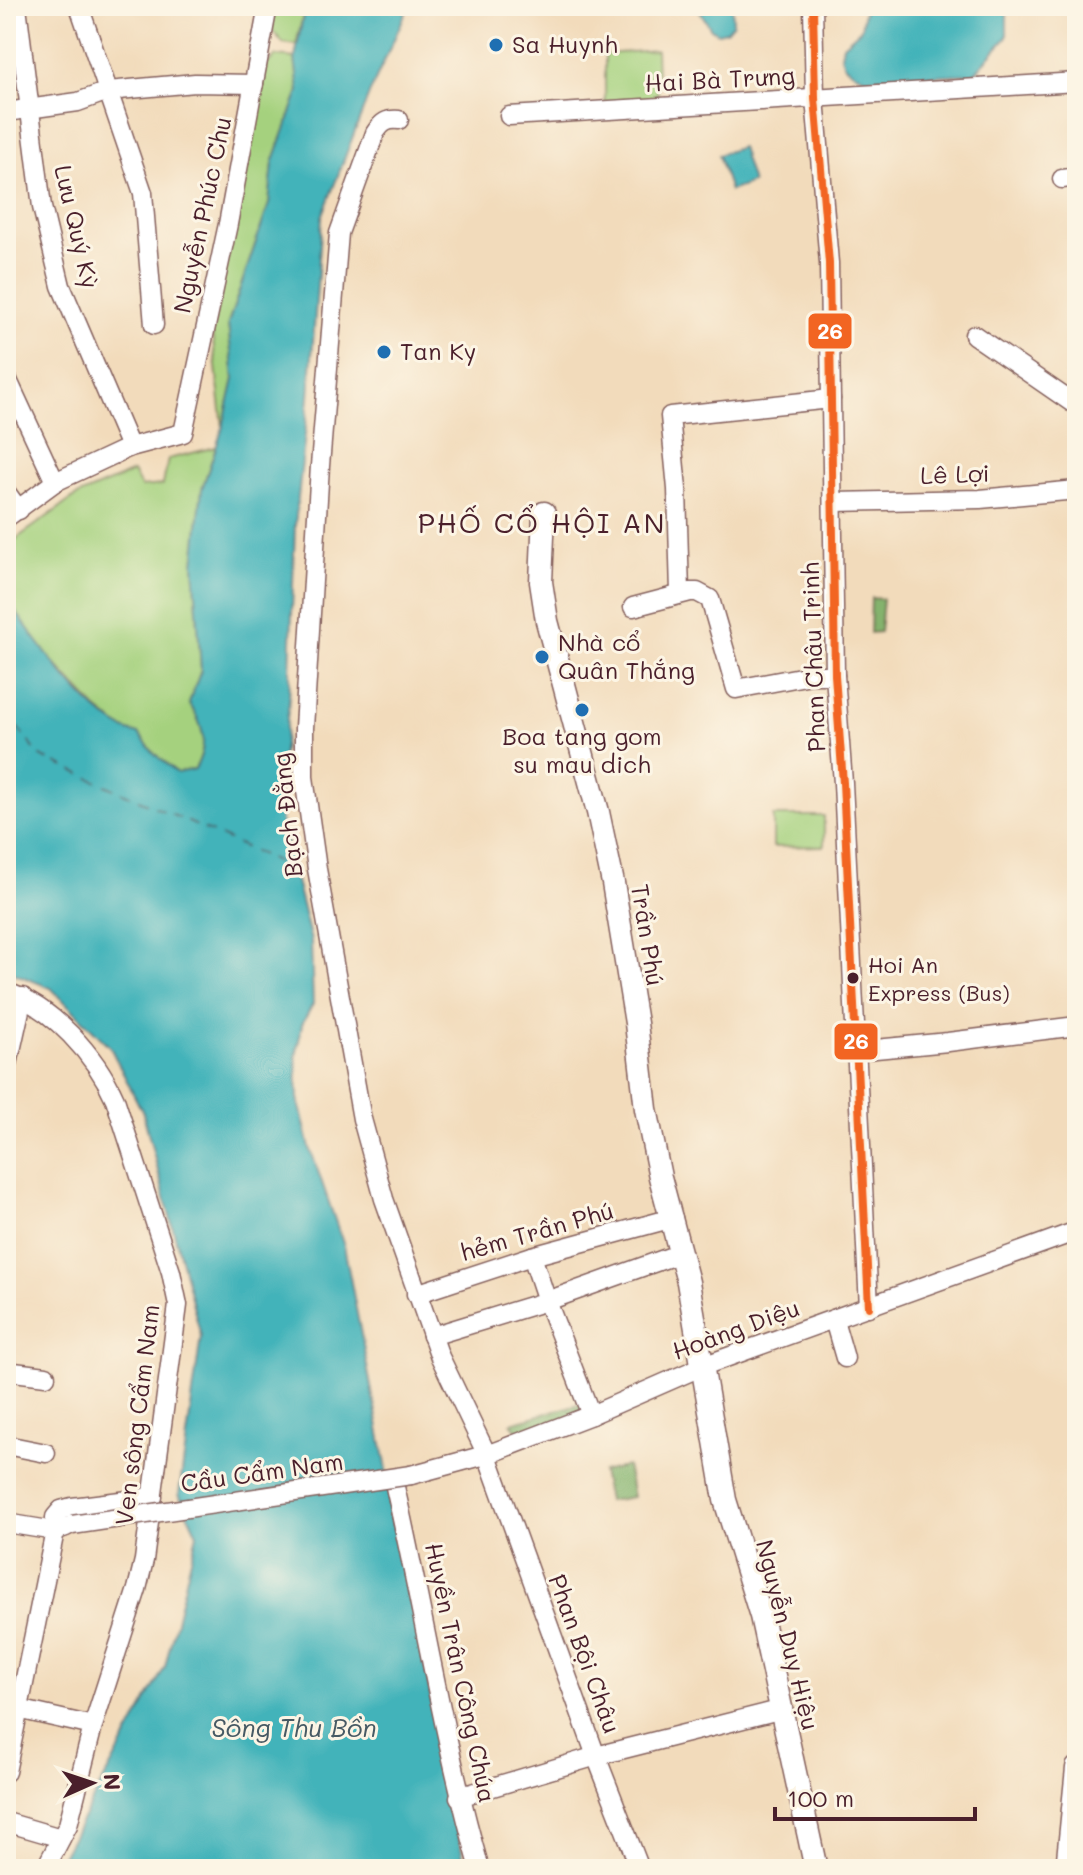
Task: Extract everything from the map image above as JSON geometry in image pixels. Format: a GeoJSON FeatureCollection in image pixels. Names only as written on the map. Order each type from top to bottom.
{"type":"FeatureCollection","features":[{"type":"Feature","properties":{"kind":"main road","name":"Trần Phú"},"geometry":{"type":"LineString","coordinates":[[544,513],[541,582],[547,621],[604,840],[636,1023],[646,1109],[660,1177],[681,1253],[703,1366]]}},
{"type":"Feature","properties":{"kind":"main road","name":"Nguyễn Duy Hiệu"},"geometry":{"type":"LineString","coordinates":[[703,1366],[725,1500],[761,1616],[816,1869]]}},
{"type":"Feature","properties":{"kind":"main road"},"geometry":{"type":"LineString","coordinates":[[1067,1869],[1077,1768]]}},
{"type":"Feature","properties":{"kind":"street","name":"Lưu Quý Kỳ"},"geometry":{"type":"LineString","coordinates":[[17,6],[42,207],[61,286],[130,447]]}},
{"type":"Feature","properties":{"kind":"street"},"geometry":{"type":"LineString","coordinates":[[79,6],[143,193],[154,325]]}},
{"type":"Feature","properties":{"kind":"street","name":"Nguyễn Phúc Chu"},"geometry":{"type":"LineString","coordinates":[[130,447],[183,433],[228,224],[268,6]]}},
{"type":"Feature","properties":{"kind":"street","name":"Phan Châu Trinh"},"geometry":{"type":"LineString","coordinates":[[813,6],[815,98],[829,263],[835,675],[869,1307]]}},
{"type":"Feature","properties":{"kind":"street","name":"Hai Bà Trưng"},"geometry":{"type":"LineString","coordinates":[[509,116],[1077,82]]}},
{"type":"Feature","properties":{"kind":"street"},"geometry":{"type":"LineString","coordinates":[[6,112],[78,102],[108,91],[195,83],[254,84]]}},
{"type":"Feature","properties":{"kind":"street","name":"Bạch Đằng"},"geometry":{"type":"LineString","coordinates":[[399,120],[389,119],[375,133],[339,233],[320,466],[304,728],[304,777],[317,869],[362,1119],[384,1199],[416,1294],[487,1455]]}},
{"type":"Feature","properties":{"kind":"street"},"geometry":{"type":"LineString","coordinates":[[974,335],[1077,406]]}},
{"type":"Feature","properties":{"kind":"street"},"geometry":{"type":"LineString","coordinates":[[6,376],[55,482]]}},
{"type":"Feature","properties":{"kind":"street"},"geometry":{"type":"LineString","coordinates":[[680,593],[677,489],[670,416],[831,399]]}},
{"type":"Feature","properties":{"kind":"street"},"geometry":{"type":"LineString","coordinates":[[6,492],[12,514],[55,482],[130,447]]}},
{"type":"Feature","properties":{"kind":"street","name":"Lê Lợi"},"geometry":{"type":"LineString","coordinates":[[834,502],[980,499],[1077,490]]}},
{"type":"Feature","properties":{"kind":"street"},"geometry":{"type":"LineString","coordinates":[[633,607],[680,593],[697,592],[710,599],[736,689],[811,675],[835,675]]}},
{"type":"Feature","properties":{"kind":"street"},"geometry":{"type":"LineString","coordinates":[[6,1073],[14,995]]}},
{"type":"Feature","properties":{"kind":"street","name":"Ven sông Cẩm Nam"},"geometry":{"type":"LineString","coordinates":[[14,995],[38,1005],[91,1057],[105,1076],[176,1288],[178,1305],[153,1497],[137,1589],[93,1726],[68,1825],[45,1869]]}},
{"type":"Feature","properties":{"kind":"street"},"geometry":{"type":"LineString","coordinates":[[855,1051],[1077,1026]]}},
{"type":"Feature","properties":{"kind":"street","name":"hẻm Trần Phú"},"geometry":{"type":"LineString","coordinates":[[416,1294],[532,1256],[673,1218]]}},
{"type":"Feature","properties":{"kind":"street","name":"Hoàng Diệu"},"geometry":{"type":"LineString","coordinates":[[411,1475],[487,1455],[591,1415],[703,1366],[1077,1231]]}},
{"type":"Feature","properties":{"kind":"street"},"geometry":{"type":"LineString","coordinates":[[432,1336],[547,1301],[681,1253]]}},
{"type":"Feature","properties":{"kind":"street"},"geometry":{"type":"LineString","coordinates":[[532,1256],[591,1415]]}},
{"type":"Feature","properties":{"kind":"street"},"geometry":{"type":"LineString","coordinates":[[834,1320],[845,1358]]}},
{"type":"Feature","properties":{"kind":"street"},"geometry":{"type":"LineString","coordinates":[[6,1371],[46,1376]]}},
{"type":"Feature","properties":{"kind":"street"},"geometry":{"type":"LineString","coordinates":[[6,1445],[46,1453]]}},
{"type":"Feature","properties":{"kind":"street","name":"Phan Bội Châu"},"geometry":{"type":"LineString","coordinates":[[487,1455],[640,1869]]}},
{"type":"Feature","properties":{"kind":"street","name":"Cầu Cẩm Nam"},"geometry":{"type":"LineString","coordinates":[[6,1523],[64,1528],[411,1475]]}},
{"type":"Feature","properties":{"kind":"street","name":"Huyền Trân Công Chúa"},"geometry":{"type":"LineString","coordinates":[[395,1487],[459,1797],[480,1869]]}},
{"type":"Feature","properties":{"kind":"street"},"geometry":{"type":"LineString","coordinates":[[6,1772],[12,1708],[64,1528],[55,1517],[61,1510],[153,1497]]}},
{"type":"Feature","properties":{"kind":"street"},"geometry":{"type":"LineString","coordinates":[[12,1708],[93,1726]]}},
{"type":"Feature","properties":{"kind":"street"},"geometry":{"type":"LineString","coordinates":[[459,1797],[596,1756],[779,1710]]}},
{"type":"Feature","properties":{"kind":"street"},"geometry":{"type":"LineString","coordinates":[[6,1822],[61,1838]]}},
{"type":"Feature","properties":{"kind":"green space"},"geometry":{"type":"Polygon","coordinates":[[[275,6],[305,6],[296,45],[283,43],[271,29],[275,6]]]}},
{"type":"Feature","properties":{"kind":"green space"},"geometry":{"type":"Polygon","coordinates":[[[656,50],[658,103],[605,106],[605,54],[656,50]]]}},
{"type":"Feature","properties":{"kind":"green space"},"geometry":{"type":"Polygon","coordinates":[[[275,56],[295,58],[299,91],[273,163],[269,204],[228,324],[234,379],[223,427],[212,332],[267,64],[275,56]]]}},
{"type":"Feature","properties":{"kind":"green space"},"geometry":{"type":"Polygon","coordinates":[[[216,447],[202,489],[194,564],[201,670],[189,703],[201,727],[203,743],[195,769],[177,773],[152,751],[139,734],[125,732],[96,708],[42,650],[6,597],[6,546],[75,497],[133,472],[141,487],[163,485],[168,459],[216,447]]]}},
{"type":"Feature","properties":{"kind":"green space"},"geometry":{"type":"Polygon","coordinates":[[[871,598],[883,599],[880,632],[870,633],[871,598]]]}},
{"type":"Feature","properties":{"kind":"green space"},"geometry":{"type":"Polygon","coordinates":[[[773,816],[824,816],[824,846],[773,847],[773,816]]]}},
{"type":"Feature","properties":{"kind":"green space"},"geometry":{"type":"Polygon","coordinates":[[[590,1401],[592,1408],[521,1436],[511,1423],[590,1401]]]}},
{"type":"Feature","properties":{"kind":"green space"},"geometry":{"type":"Polygon","coordinates":[[[627,1466],[633,1497],[608,1501],[602,1472],[627,1466]]]}},
{"type":"Feature","properties":{"kind":"water","name":"Sông Thu Bồn"},"geometry":{"type":"Polygon","coordinates":[[[305,6],[409,6],[370,92],[322,217],[309,398],[295,525],[289,702],[278,792],[281,821],[311,941],[313,1004],[302,1024],[296,1057],[298,1098],[310,1148],[344,1246],[466,1869],[55,1869],[165,1667],[197,1534],[179,1494],[201,1336],[143,1113],[110,1047],[51,988],[6,970],[6,597],[84,698],[121,728],[139,734],[152,751],[177,773],[195,769],[202,751],[203,735],[189,703],[201,670],[194,564],[202,489],[223,427],[234,379],[228,324],[269,204],[273,163],[299,91],[295,58],[305,6]]]}},
{"type":"Feature","properties":{"kind":"water"},"geometry":{"type":"Polygon","coordinates":[[[697,6],[732,6],[733,23],[726,31],[718,33],[711,29],[697,6]]]}},
{"type":"Feature","properties":{"kind":"water"},"geometry":{"type":"Polygon","coordinates":[[[865,6],[1007,6],[1007,37],[974,74],[865,78],[844,65],[841,56],[843,45],[861,29],[865,6]]]}},
{"type":"Feature","properties":{"kind":"water"},"geometry":{"type":"Polygon","coordinates":[[[741,147],[752,183],[730,191],[718,155],[741,147]]]}},
{"type":"Feature","properties":{"kind":"ferry route"},"geometry":{"type":"LineString","coordinates":[[6,713],[40,756],[294,869]]}},
{"type":"Feature","properties":{"kind":"transit line","name":"26"},"geometry":{"type":"LineString","coordinates":[[813,6],[815,98],[829,263],[835,675],[869,1307]]}},
{"type":"Feature","properties":{"kind":"place","name":"Sa Huynh"},"geometry":{"type":"Point","coordinates":[496,45]}},
{"type":"Feature","properties":{"kind":"place","name":"Tan Ky"},"geometry":{"type":"Point","coordinates":[384,352]}},
{"type":"Feature","properties":{"kind":"place","name":"Nhà cổ Quân Thắng"},"geometry":{"type":"Point","coordinates":[542,657]}},
{"type":"Feature","properties":{"kind":"place","name":"Boa tang gom su mau dich"},"geometry":{"type":"Point","coordinates":[582,710]}},
{"type":"Feature","properties":{"kind":"place","name":"Hoi An Express (Bus)"},"geometry":{"type":"Point","coordinates":[853,978]}},
{"type":"Feature","properties":{"kind":"district","name":"PHỐ CỔ HỘI AN"},"geometry":{"type":"Point","coordinates":[542,523]}}]}
